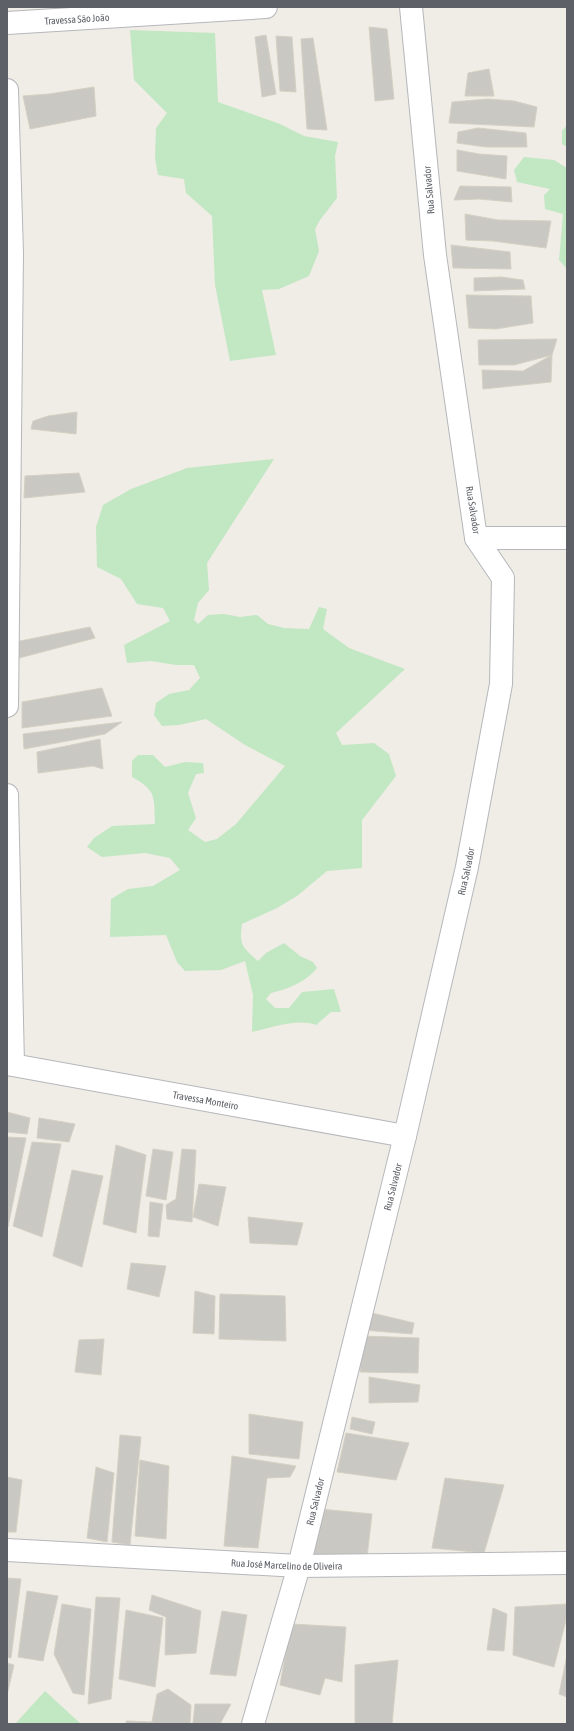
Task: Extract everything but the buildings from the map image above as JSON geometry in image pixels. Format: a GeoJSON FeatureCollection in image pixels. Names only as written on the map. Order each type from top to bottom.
{"type":"FeatureCollection","features":[{"type":"Feature","properties":{"kind":"street","name":"Travessa São João"},"geometry":{"type":"LineString","coordinates":[[7,23],[266,7]]}},
{"type":"Feature","properties":{"kind":"street","name":"Rua Salvador"},"geometry":{"type":"LineString","coordinates":[[253,1724],[299,1566],[405,1136],[467,867],[501,684],[503,578],[476,538],[435,254],[411,7]]}},
{"type":"Feature","properties":{"kind":"street"},"geometry":{"type":"LineString","coordinates":[[7,90],[12,253],[7,706]]}},
{"type":"Feature","properties":{"kind":"street"},"geometry":{"type":"LineString","coordinates":[[476,538],[567,538]]}},
{"type":"Feature","properties":{"kind":"street"},"geometry":{"type":"LineString","coordinates":[[7,795],[10,1065]]}},
{"type":"Feature","properties":{"kind":"street","name":"Travessa Monteiro"},"geometry":{"type":"LineString","coordinates":[[10,1065],[405,1136]]}},
{"type":"Feature","properties":{"kind":"street","name":"Rua José Marcelino de Oliveira"},"geometry":{"type":"LineString","coordinates":[[7,1550],[299,1566],[567,1563]]}},
{"type":"Feature","properties":{"kind":"green space"},"geometry":{"type":"Polygon","coordinates":[[[130,30],[215,33],[218,102],[280,124],[304,136],[338,142],[335,156],[337,198],[315,229],[319,251],[309,276],[279,289],[262,290],[276,355],[230,361],[215,285],[212,216],[186,193],[184,179],[158,175],[155,158],[156,128],[167,113],[134,80],[130,30]]]}},
{"type":"Feature","properties":{"kind":"green space"},"geometry":{"type":"Polygon","coordinates":[[[567,125],[567,147],[562,144],[562,131],[567,125]]]}},
{"type":"Feature","properties":{"kind":"green space"},"geometry":{"type":"Polygon","coordinates":[[[524,157],[554,160],[567,168],[567,269],[559,260],[563,214],[545,209],[544,195],[550,189],[517,182],[514,170],[524,157]]]}},
{"type":"Feature","properties":{"kind":"green space"},"geometry":{"type":"Polygon","coordinates":[[[274,459],[207,563],[209,590],[198,603],[194,620],[198,624],[208,615],[224,614],[240,617],[257,615],[268,624],[284,628],[309,629],[319,607],[327,609],[323,629],[349,648],[405,669],[336,733],[342,745],[374,743],[389,754],[396,776],[362,820],[362,868],[327,871],[297,896],[277,908],[242,924],[241,937],[243,945],[245,949],[258,961],[266,953],[284,943],[300,956],[313,962],[317,968],[302,981],[271,993],[266,999],[275,1008],[289,1008],[302,992],[334,989],[341,1012],[331,1012],[316,1025],[309,1023],[292,1023],[252,1032],[253,995],[245,961],[221,970],[185,971],[177,962],[166,935],[110,937],[111,899],[128,889],[153,886],[180,870],[170,858],[145,853],[102,857],[87,847],[94,838],[112,826],[155,824],[154,801],[150,791],[146,786],[132,777],[132,761],[138,755],[153,755],[165,767],[185,762],[203,763],[204,773],[196,774],[188,793],[196,818],[188,830],[205,842],[217,839],[236,824],[285,766],[245,745],[206,719],[179,725],[162,726],[154,715],[156,703],[169,694],[189,690],[200,678],[194,665],[176,665],[151,661],[127,663],[124,645],[170,621],[163,608],[137,604],[121,579],[97,567],[96,527],[103,505],[131,489],[187,468],[274,459]]]}},
{"type":"Feature","properties":{"kind":"green space"},"geometry":{"type":"Polygon","coordinates":[[[45,1691],[81,1724],[15,1724],[45,1691]]]}}]}
